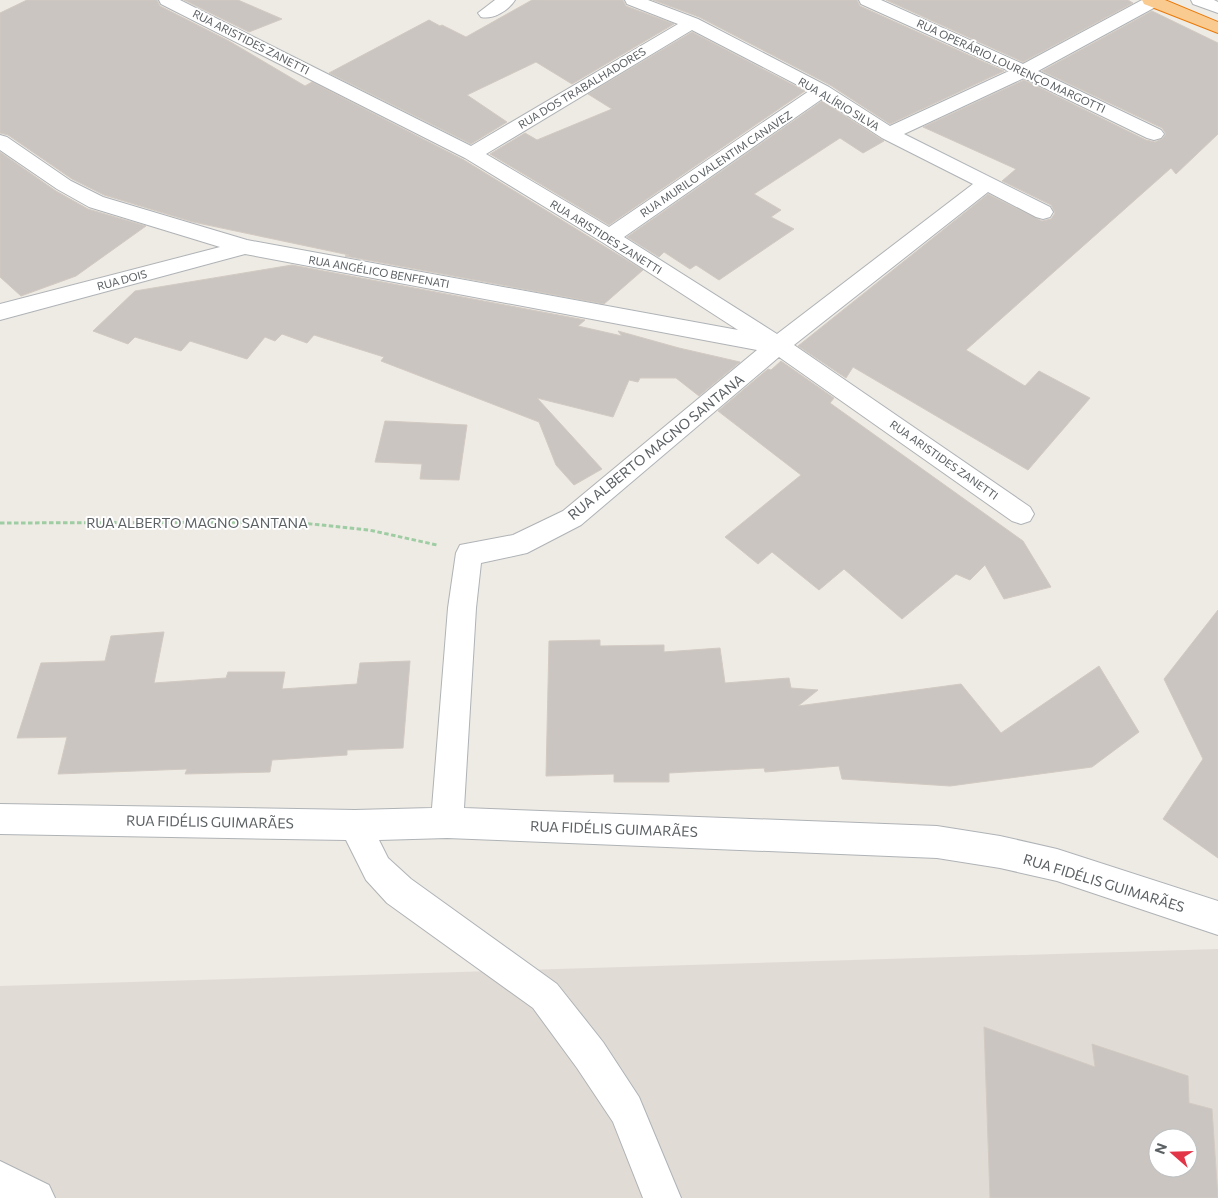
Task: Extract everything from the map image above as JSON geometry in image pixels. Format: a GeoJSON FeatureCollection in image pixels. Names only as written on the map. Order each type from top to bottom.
{"type":"FeatureCollection","features":[{"type":"Feature","properties":{"kind":"highway"},"geometry":{"type":"LineString","coordinates":[[1152,0],[1218,28]]}},
{"type":"Feature","properties":{"kind":"street","name":"RUA ARISTIDES ZANETTI"},"geometry":{"type":"LineString","coordinates":[[167,0],[472,154],[609,237],[778,345],[1021,514]]}},
{"type":"Feature","properties":{"kind":"street"},"geometry":{"type":"LineString","coordinates":[[486,13],[507,0]]}},
{"type":"Feature","properties":{"kind":"street","name":"RUA ALÍRIO SILVA"},"geometry":{"type":"LineString","coordinates":[[634,0],[692,23],[822,91],[888,134],[1043,212]]}},
{"type":"Feature","properties":{"kind":"street","name":"RUA OPERÁRIO LOURENÇO MARGOTTI"},"geometry":{"type":"LineString","coordinates":[[867,0],[1024,71],[1154,134]]}},
{"type":"Feature","properties":{"kind":"street"},"geometry":{"type":"LineString","coordinates":[[888,134],[1024,71],[1152,0]]}},
{"type":"Feature","properties":{"kind":"street"},"geometry":{"type":"LineString","coordinates":[[1198,0],[1218,8]]}},
{"type":"Feature","properties":{"kind":"street","name":"RUA DOS TRABALHADORES"},"geometry":{"type":"LineString","coordinates":[[472,154],[692,23]]}},
{"type":"Feature","properties":{"kind":"street","name":"RUA MURILO VALENTIM CANAVEZ"},"geometry":{"type":"LineString","coordinates":[[609,237],[822,91]]}},
{"type":"Feature","properties":{"kind":"street","name":"RUA ANGÉLICO BENFENATI"},"geometry":{"type":"LineString","coordinates":[[0,141],[64,184],[96,202],[245,247],[778,345]]}},
{"type":"Feature","properties":{"kind":"street","name":"RUA ALBERTO MAGNO SANTANA"},"geometry":{"type":"LineString","coordinates":[[469,553],[488,552],[518,545],[572,518],[778,345],[986,184]]}},
{"type":"Feature","properties":{"kind":"street","name":"RUA DOIS"},"geometry":{"type":"LineString","coordinates":[[0,312],[245,247]]}},
{"type":"Feature","properties":{"kind":"street"},"geometry":{"type":"LineString","coordinates":[[447,823],[462,608],[469,553]]}},
{"type":"Feature","properties":{"kind":"street","name":"RUA FIDÉLIS GUIMARÃES"},"geometry":{"type":"LineString","coordinates":[[0,819],[355,825],[447,823],[937,842],[1000,852],[1057,865],[1218,918]]}},
{"type":"Feature","properties":{"kind":"street"},"geometry":{"type":"LineString","coordinates":[[355,825],[377,870],[399,891],[544,996],[590,1055],[626,1110],[662,1198]]}},
{"type":"Feature","properties":{"kind":"street"},"geometry":{"type":"LineString","coordinates":[[0,1180],[36,1198]]}},
{"type":"Feature","properties":{"kind":"path","name":"RUA ALBERTO MAGNO SANTANA"},"geometry":{"type":"LineString","coordinates":[[0,523],[292,522],[369,530],[469,553]]}},
{"type":"Feature","properties":{"kind":"shaded area"},"geometry":{"type":"Polygon","coordinates":[[[1218,949],[1218,1198],[0,1198],[0,986],[1218,949]]]}},
{"type":"Feature","properties":{"kind":"building"},"geometry":{"type":"Polygon","coordinates":[[[27,0],[157,0],[160,6],[229,41],[305,86],[312,82],[464,160],[643,270],[604,304],[345,256],[349,255],[193,222],[104,195],[72,179],[8,135],[0,133],[0,13],[27,0]]]}},
{"type":"Feature","properties":{"kind":"building"},"geometry":{"type":"Polygon","coordinates":[[[184,0],[238,0],[282,19],[249,32],[184,0]]]}},
{"type":"Feature","properties":{"kind":"building"},"geometry":{"type":"Polygon","coordinates":[[[532,0],[623,0],[626,6],[674,24],[572,84],[536,62],[467,95],[507,122],[471,144],[329,73],[429,20],[466,37],[532,0]]]}},
{"type":"Feature","properties":{"kind":"building"},"geometry":{"type":"Polygon","coordinates":[[[653,0],[857,0],[860,6],[1004,71],[890,124],[830,85],[699,17],[653,0]]]}},
{"type":"Feature","properties":{"kind":"building"},"geometry":{"type":"Polygon","coordinates":[[[886,0],[1128,0],[1133,3],[1023,62],[886,0]]]}},
{"type":"Feature","properties":{"kind":"building"},"geometry":{"type":"Polygon","coordinates":[[[1152,11],[1218,43],[1218,134],[1176,174],[1171,168],[966,350],[1025,386],[1039,371],[1090,398],[1028,470],[853,367],[846,378],[798,346],[988,194],[1042,221],[1051,219],[1055,213],[1051,205],[1002,181],[1016,169],[923,127],[1024,80],[1146,140],[1155,142],[1162,139],[1166,134],[1162,128],[1042,71],[1152,11]]]}},
{"type":"Feature","properties":{"kind":"building"},"geometry":{"type":"Polygon","coordinates":[[[692,32],[805,91],[609,225],[490,154],[525,133],[537,140],[612,109],[588,94],[692,32]]]}},
{"type":"Feature","properties":{"kind":"building"},"geometry":{"type":"Polygon","coordinates":[[[822,101],[884,141],[863,153],[840,138],[754,194],[781,210],[771,217],[794,229],[719,280],[696,265],[690,269],[664,252],[659,257],[627,237],[822,101]]]}},
{"type":"Feature","properties":{"kind":"building"},"geometry":{"type":"Polygon","coordinates":[[[0,152],[56,191],[88,209],[146,226],[76,276],[21,296],[0,277],[0,152]]]}},
{"type":"Feature","properties":{"kind":"building"},"geometry":{"type":"Polygon","coordinates":[[[292,265],[585,320],[578,326],[622,336],[618,331],[740,362],[699,396],[676,378],[640,378],[638,382],[629,380],[613,417],[537,398],[602,469],[574,485],[556,465],[539,422],[381,361],[384,357],[314,335],[307,343],[282,334],[275,341],[265,337],[247,359],[190,341],[181,351],[135,337],[128,344],[93,331],[135,291],[292,265]]]}},
{"type":"Feature","properties":{"kind":"building"},"geometry":{"type":"Polygon","coordinates":[[[781,361],[834,398],[830,403],[1023,541],[1051,587],[1004,599],[985,565],[970,580],[956,574],[902,619],[844,569],[819,590],[772,552],[758,564],[725,537],[801,475],[718,411],[768,369],[771,370],[781,361]]]}},
{"type":"Feature","properties":{"kind":"building"},"geometry":{"type":"Polygon","coordinates":[[[385,421],[467,425],[459,480],[420,479],[422,464],[375,462],[385,421]]]}},
{"type":"Feature","properties":{"kind":"building"},"geometry":{"type":"Polygon","coordinates":[[[1218,610],[1218,858],[1163,819],[1203,759],[1164,679],[1218,610]]]}},
{"type":"Feature","properties":{"kind":"building"},"geometry":{"type":"Polygon","coordinates":[[[164,632],[154,683],[226,678],[228,672],[285,672],[282,689],[357,684],[360,663],[410,661],[403,748],[347,750],[347,755],[272,760],[270,772],[185,774],[187,769],[58,774],[67,737],[17,738],[41,663],[105,661],[111,636],[164,632]]]}},
{"type":"Feature","properties":{"kind":"building"},"geometry":{"type":"Polygon","coordinates":[[[600,640],[600,646],[664,645],[664,652],[720,648],[725,683],[789,678],[791,688],[818,690],[798,706],[961,684],[1001,733],[1099,666],[1139,732],[1092,767],[950,786],[842,779],[839,766],[765,772],[764,768],[669,773],[669,782],[614,782],[614,774],[546,776],[549,641],[600,640]]]}},
{"type":"Feature","properties":{"kind":"building"},"geometry":{"type":"Polygon","coordinates":[[[984,1027],[1095,1067],[1092,1044],[1188,1076],[1189,1103],[1212,1109],[1218,1198],[990,1198],[984,1027]]]}}]}
